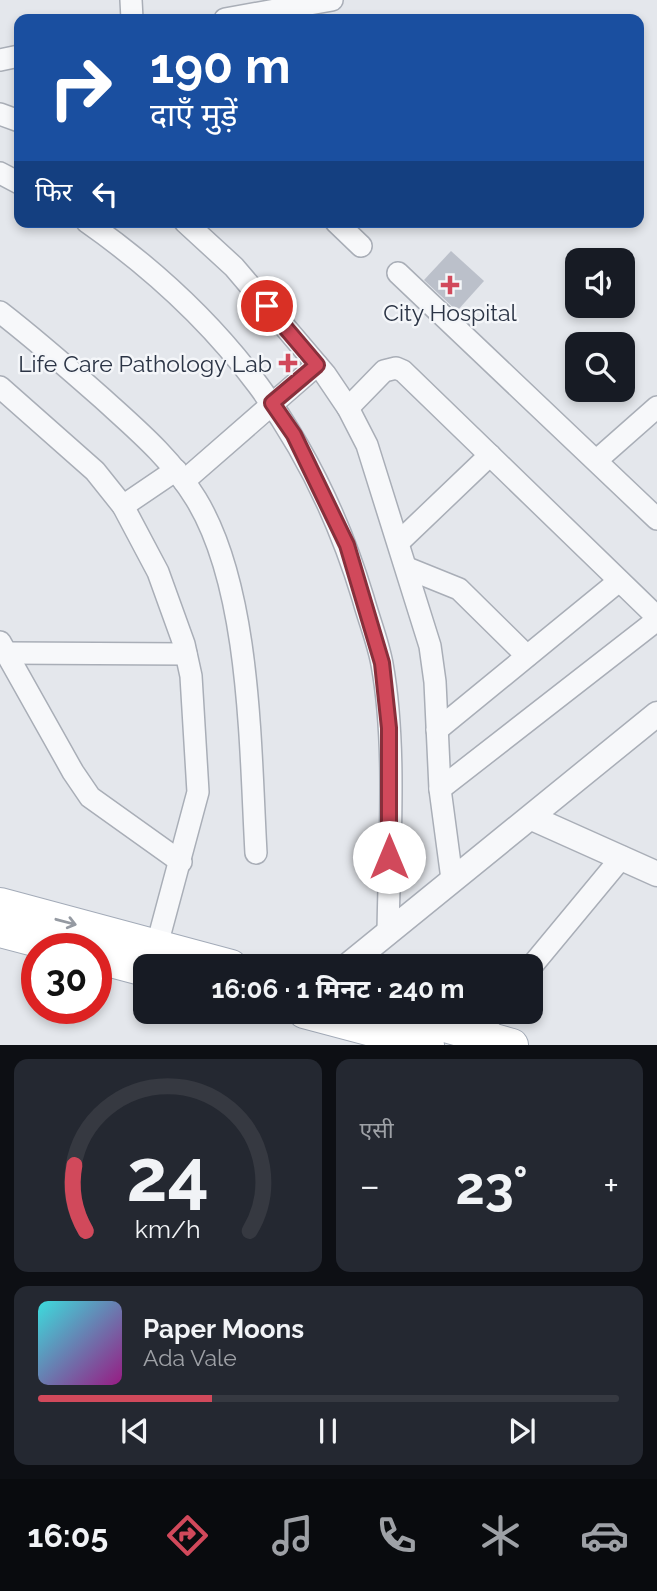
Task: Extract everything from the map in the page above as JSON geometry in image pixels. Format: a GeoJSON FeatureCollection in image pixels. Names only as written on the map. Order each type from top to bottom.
{"type":"FeatureCollection","features":[{"type":"Feature","properties":{"kind":"main road"},"geometry":{"type":"LineString","coordinates":[[0,904],[133,954]]}},
{"type":"Feature","properties":{"kind":"main road"},"geometry":{"type":"LineString","coordinates":[[0,931],[21,936]]}},
{"type":"Feature","properties":{"kind":"main road"},"geometry":{"type":"LineString","coordinates":[[112,958],[133,960]]}},
{"type":"Feature","properties":{"kind":"main road"},"geometry":{"type":"LineString","coordinates":[[353,1024],[428,1045]]}},
{"type":"Feature","properties":{"kind":"main road"},"geometry":{"type":"LineString","coordinates":[[429,1024],[473,1040],[512,1045]]}},
{"type":"Feature","properties":{"kind":"street"},"geometry":{"type":"LineString","coordinates":[[253,14],[332,0]]}},
{"type":"Feature","properties":{"kind":"street"},"geometry":{"type":"LineString","coordinates":[[95,228],[134,255],[216,331],[294,435],[347,545],[382,663],[389,728],[388,934]]}},
{"type":"Feature","properties":{"kind":"street"},"geometry":{"type":"LineString","coordinates":[[192,228],[234,267],[317,365],[348,408],[367,445],[430,646],[440,789],[452,880]]}},
{"type":"Feature","properties":{"kind":"street"},"geometry":{"type":"LineString","coordinates":[[343,228],[360,246]]}},
{"type":"Feature","properties":{"kind":"street"},"geometry":{"type":"LineString","coordinates":[[398,273],[657,519]]}},
{"type":"Feature","properties":{"kind":"street"},"geometry":{"type":"LineString","coordinates":[[0,312],[40,343],[153,444],[180,476],[214,534],[240,642],[247,690],[256,853]]}},
{"type":"Feature","properties":{"kind":"street"},"geometry":{"type":"LineString","coordinates":[[123,506],[180,476],[317,365]]}},
{"type":"Feature","properties":{"kind":"street"},"geometry":{"type":"LineString","coordinates":[[348,408],[384,371],[396,368],[490,455],[657,618],[440,789]]}},
{"type":"Feature","properties":{"kind":"street"},"geometry":{"type":"LineString","coordinates":[[0,387],[95,471],[123,506],[158,572],[186,654],[198,764],[198,792],[181,862],[153,954]]}},
{"type":"Feature","properties":{"kind":"street"},"geometry":{"type":"LineString","coordinates":[[597,460],[657,407]]}},
{"type":"Feature","properties":{"kind":"street"},"geometry":{"type":"LineString","coordinates":[[399,542],[490,455]]}},
{"type":"Feature","properties":{"kind":"street"},"geometry":{"type":"LineString","coordinates":[[407,568],[459,589],[527,656]]}},
{"type":"Feature","properties":{"kind":"street"},"geometry":{"type":"LineString","coordinates":[[437,730],[619,580]]}},
{"type":"Feature","properties":{"kind":"street"},"geometry":{"type":"LineString","coordinates":[[3,648],[186,654]]}},
{"type":"Feature","properties":{"kind":"street"},"geometry":{"type":"LineString","coordinates":[[3,648],[90,797],[181,862]]}},
{"type":"Feature","properties":{"kind":"street"},"geometry":{"type":"LineString","coordinates":[[362,954],[657,714]]}},
{"type":"Feature","properties":{"kind":"street"},"geometry":{"type":"LineString","coordinates":[[532,818],[657,874]]}},
{"type":"Feature","properties":{"kind":"street"},"geometry":{"type":"LineString","coordinates":[[542,954],[622,857]]}},
{"type":"Feature","properties":{"kind":"street"},"geometry":{"type":"LineString","coordinates":[[473,1040],[486,1024]]}},
{"type":"Feature","properties":{"kind":"building"},"geometry":{"type":"Polygon","coordinates":[[[451,251],[484,281],[457,311],[424,280],[451,251]]]}},
{"type":"Feature","properties":{"kind":"place","name":"City Hospital"},"geometry":{"type":"Point","coordinates":[450,285]}},
{"type":"Feature","properties":{"kind":"place","name":"Life Care Pathology Lab"},"geometry":{"type":"Point","coordinates":[288,363]}},
{"type":"Feature","properties":{"kind":"route"},"geometry":{"type":"LineString","coordinates":[[267,306],[317,365],[272,403],[294,435],[347,545],[382,663],[389,728],[389,857]]}}]}
